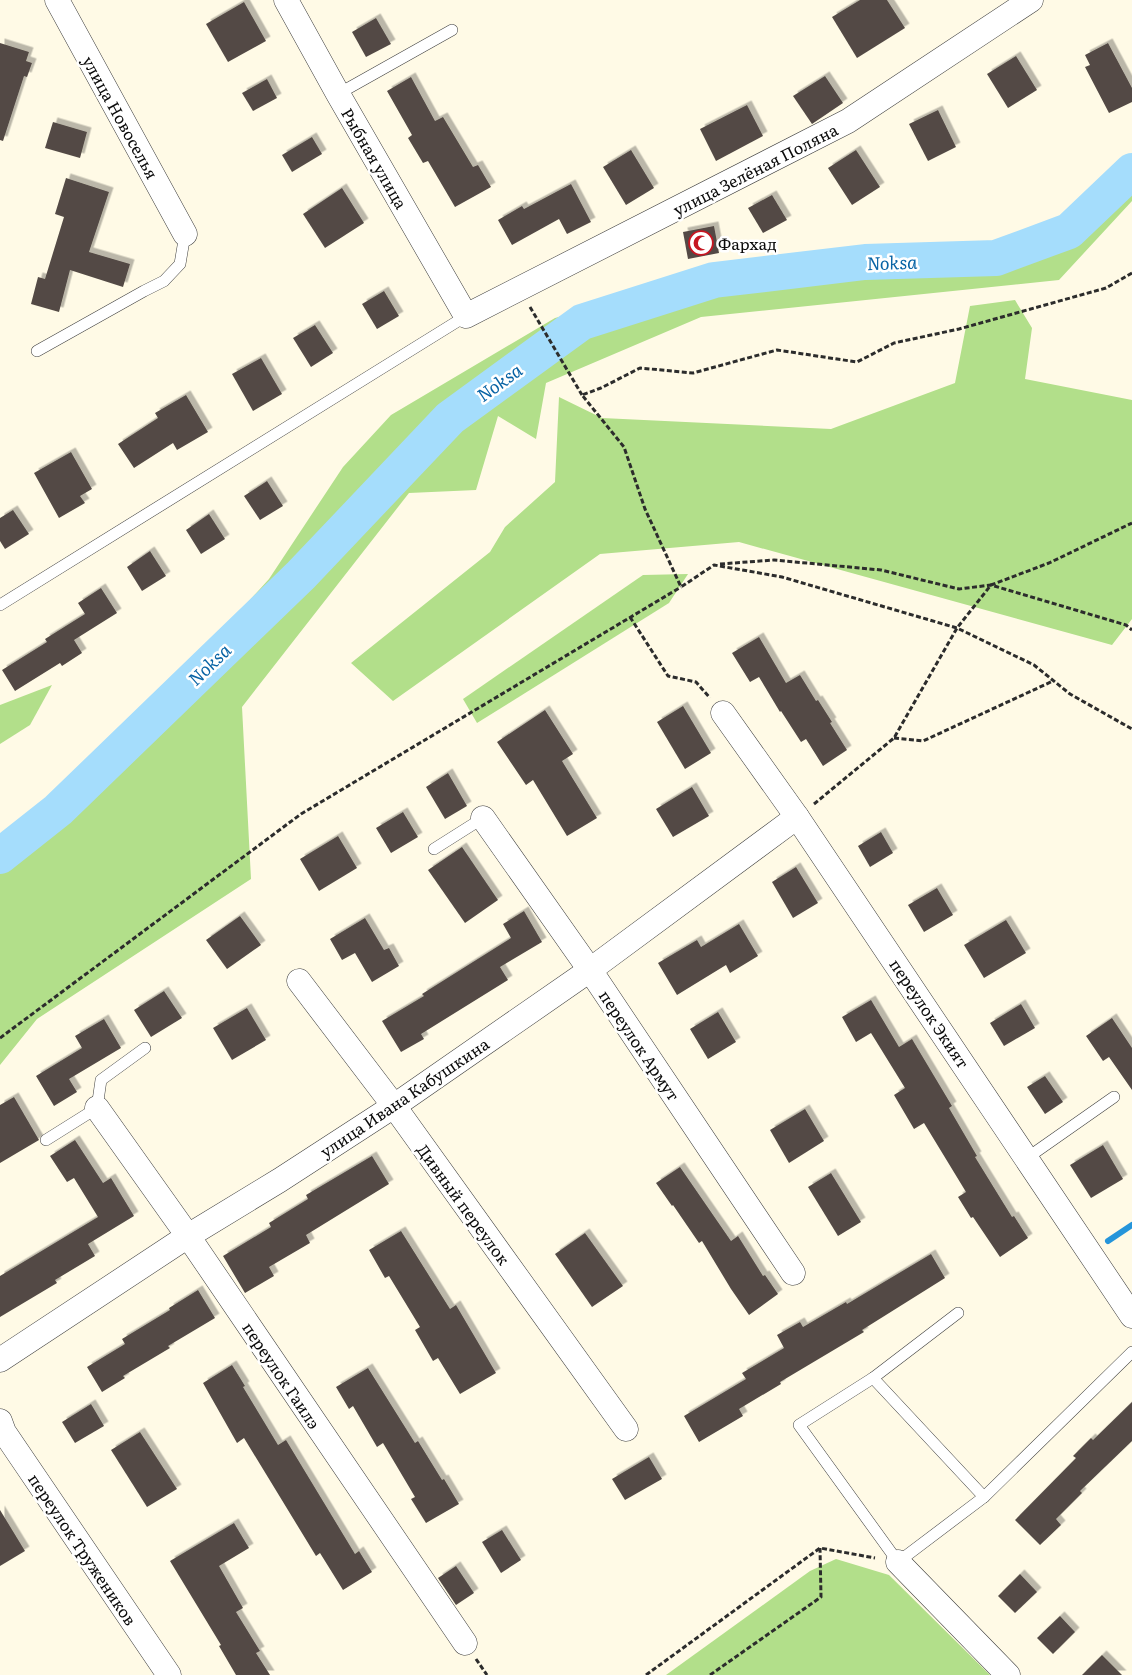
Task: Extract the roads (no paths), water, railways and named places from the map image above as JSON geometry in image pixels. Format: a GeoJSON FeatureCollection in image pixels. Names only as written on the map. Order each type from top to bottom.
{"type":"FeatureCollection","features":[{"type":"Feature","properties":{"kind":"street","name":"улица Новоселья"},"geometry":{"type":"LineString","coordinates":[[57,0],[185,234]]}},
{"type":"Feature","properties":{"kind":"street","name":"Рыбная улица"},"geometry":{"type":"LineString","coordinates":[[286,0],[466,316]]}},
{"type":"Feature","properties":{"kind":"street","name":"улица Зелёная Поляна"},"geometry":{"type":"LineString","coordinates":[[466,316],[848,121],[1031,0]]}},
{"type":"Feature","properties":{"kind":"street","name":"переулок Экият"},"geometry":{"type":"LineString","coordinates":[[723,713],[798,817],[1132,1316]]}},
{"type":"Feature","properties":{"kind":"street","name":"улица Ивана Кабушкина"},"geometry":{"type":"LineString","coordinates":[[0,1360],[188,1236],[280,1180],[394,1106],[590,970],[798,817]]}},
{"type":"Feature","properties":{"kind":"street","name":"переулок Армут"},"geometry":{"type":"LineString","coordinates":[[483,818],[590,970],[793,1274]]}},
{"type":"Feature","properties":{"kind":"street","name":"Дивный переулок"},"geometry":{"type":"LineString","coordinates":[[299,980],[394,1106],[626,1429]]}},
{"type":"Feature","properties":{"kind":"street","name":"переулок Гаилэ"},"geometry":{"type":"LineString","coordinates":[[97,1108],[188,1236],[465,1643]]}},
{"type":"Feature","properties":{"kind":"street","name":"переулок Тружеников"},"geometry":{"type":"LineString","coordinates":[[0,1421],[4,1432],[169,1675]]}},
{"type":"Feature","properties":{"kind":"street"},"geometry":{"type":"LineString","coordinates":[[898,1562],[1008,1675]]}},
{"type":"Feature","properties":{"kind":"lane"},"geometry":{"type":"LineString","coordinates":[[338,94],[452,30]]}},
{"type":"Feature","properties":{"kind":"lane"},"geometry":{"type":"LineString","coordinates":[[37,351],[164,281],[180,264],[185,234]]}},
{"type":"Feature","properties":{"kind":"lane"},"geometry":{"type":"LineString","coordinates":[[0,605],[466,316]]}},
{"type":"Feature","properties":{"kind":"lane"},"geometry":{"type":"LineString","coordinates":[[434,849],[483,818]]}},
{"type":"Feature","properties":{"kind":"lane"},"geometry":{"type":"LineString","coordinates":[[46,1140],[97,1108],[102,1080],[144,1048]]}},
{"type":"Feature","properties":{"kind":"lane"},"geometry":{"type":"LineString","coordinates":[[1027,1158],[1114,1097]]}},
{"type":"Feature","properties":{"kind":"lane"},"geometry":{"type":"LineString","coordinates":[[958,1313],[873,1378],[798,1425],[898,1562],[984,1497],[1132,1352]]}},
{"type":"Feature","properties":{"kind":"lane"},"geometry":{"type":"LineString","coordinates":[[873,1378],[984,1497]]}},
{"type":"Feature","properties":{"kind":"waterway","name":"Noksa"},"geometry":{"type":"LineString","coordinates":[[0,856],[58,810],[301,575],[450,418],[582,322],[714,280],[865,262],[996,258],[1069,231],[1132,171]]}},
{"type":"Feature","properties":{"kind":"waterway"},"geometry":{"type":"LineString","coordinates":[[1108,1241],[1132,1225]]}},
{"type":"Feature","properties":{"kind":"place","name":"Фархад"},"geometry":{"type":"Point","coordinates":[701,243]}}]}
